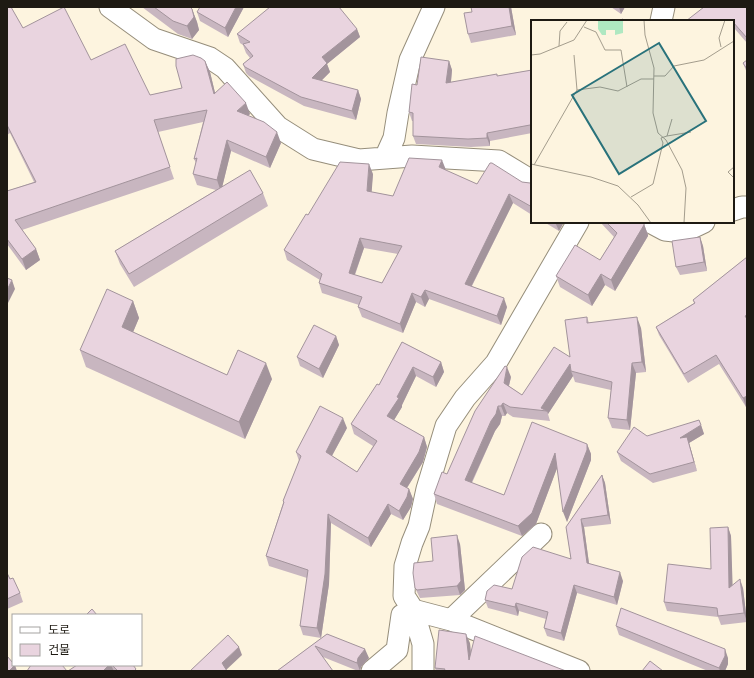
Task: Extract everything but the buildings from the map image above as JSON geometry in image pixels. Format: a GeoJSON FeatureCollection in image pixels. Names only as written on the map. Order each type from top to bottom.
{"type":"FeatureCollection","features":[{"type":"Feature","properties":{"kind":"street"},"geometry":{"type":"LineString","coordinates":[[110,7],[154,39],[210,58],[225,68],[278,127],[313,149],[359,160],[412,156],[499,161],[531,180]]}},
{"type":"Feature","properties":{"kind":"street"},"geometry":{"type":"LineString","coordinates":[[385,158],[394,138],[410,60],[434,7]]}},
{"type":"Feature","properties":{"kind":"street"},"geometry":{"type":"LineString","coordinates":[[661,20],[664,7]]}},
{"type":"Feature","properties":{"kind":"street"},"geometry":{"type":"LineString","coordinates":[[734,210],[747,207]]}},
{"type":"Feature","properties":{"kind":"street"},"geometry":{"type":"LineString","coordinates":[[423,671],[423,644],[413,610],[404,596],[405,566],[419,526],[428,488],[446,426],[464,398],[496,363],[577,223]]}},
{"type":"Feature","properties":{"kind":"street"},"geometry":{"type":"LineString","coordinates":[[652,223],[665,230],[683,232],[702,223]]}},
{"type":"Feature","properties":{"kind":"street"},"geometry":{"type":"LineString","coordinates":[[451,620],[542,534]]}},
{"type":"Feature","properties":{"kind":"street"},"geometry":{"type":"LineString","coordinates":[[372,671],[397,650],[402,615],[413,610],[451,620],[579,671]]}}]}
